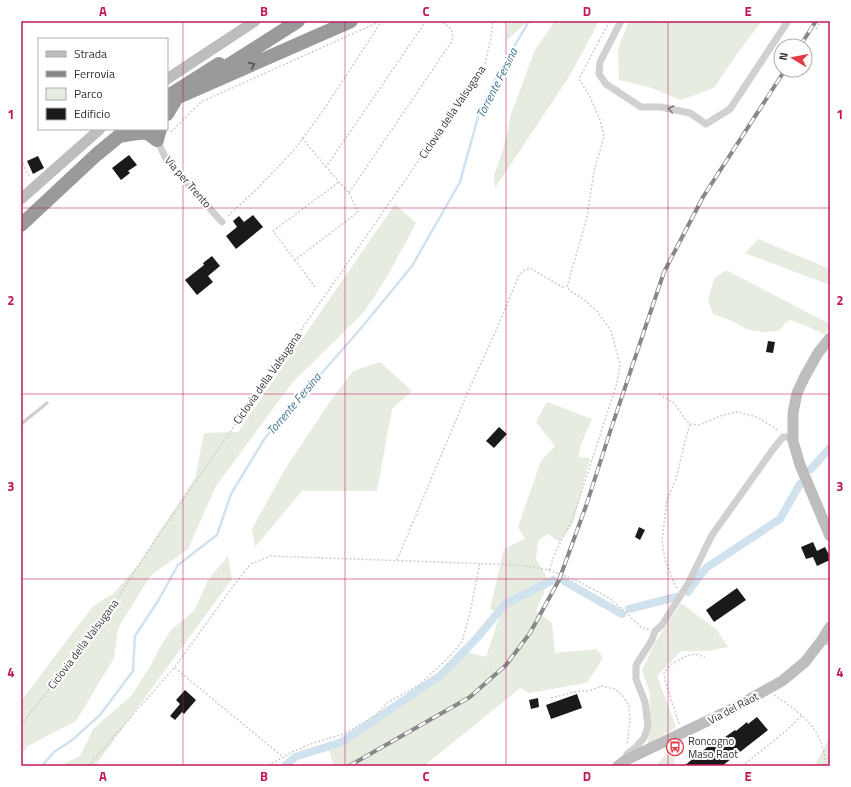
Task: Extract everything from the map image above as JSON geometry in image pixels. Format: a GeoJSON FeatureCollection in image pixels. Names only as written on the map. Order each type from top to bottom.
{"type":"FeatureCollection","features":[{"type":"Feature","properties":{"kind":"highway"},"geometry":{"type":"LineString","coordinates":[[168,111],[172,99],[277,26],[287,21]]}},
{"type":"Feature","properties":{"kind":"highway"},"geometry":{"type":"LineString","coordinates":[[172,99],[298,21]]}},
{"type":"Feature","properties":{"kind":"highway"},"geometry":{"type":"LineString","coordinates":[[172,99],[351,21]]}},
{"type":"Feature","properties":{"kind":"highway"},"geometry":{"type":"LineString","coordinates":[[21,225],[124,131]]}},
{"type":"Feature","properties":{"kind":"highway"},"geometry":{"type":"LineString","coordinates":[[21,216],[99,145],[124,131],[133,134],[162,134]]}},
{"type":"Feature","properties":{"kind":"street"},"geometry":{"type":"LineString","coordinates":[[168,78],[255,21]]}},
{"type":"Feature","properties":{"kind":"street"},"geometry":{"type":"LineString","coordinates":[[621,21],[600,62],[599,74],[606,84],[641,107],[661,107],[690,113],[706,124],[730,109],[788,21]]}},
{"type":"Feature","properties":{"kind":"street"},"geometry":{"type":"LineString","coordinates":[[21,199],[99,130]]}},
{"type":"Feature","properties":{"kind":"street","name":"Via per Trento"},"geometry":{"type":"LineString","coordinates":[[162,134],[167,161],[222,222]]}},
{"type":"Feature","properties":{"kind":"street"},"geometry":{"type":"LineString","coordinates":[[626,754],[635,748],[644,738],[648,726],[645,702],[636,679],[636,665],[652,640],[654,631],[662,625],[682,594],[712,535],[774,448],[788,437],[797,393],[818,353],[830,338]]}},
{"type":"Feature","properties":{"kind":"street"},"geometry":{"type":"LineString","coordinates":[[788,437],[793,441],[800,465],[830,536]]}},
{"type":"Feature","properties":{"kind":"street","name":"Via del Ràot"},"geometry":{"type":"LineString","coordinates":[[618,766],[626,760],[730,710],[782,681],[805,662],[826,641],[830,627]]}},
{"type":"Feature","properties":{"kind":"lane"},"geometry":{"type":"LineString","coordinates":[[21,424],[47,403]]}},
{"type":"Feature","properties":{"kind":"path"},"geometry":{"type":"LineString","coordinates":[[168,129],[201,102],[382,21]]}},
{"type":"Feature","properties":{"kind":"path"},"geometry":{"type":"LineString","coordinates":[[222,222],[257,189],[295,149],[325,108],[382,21]]}},
{"type":"Feature","properties":{"kind":"path"},"geometry":{"type":"LineString","coordinates":[[326,167],[426,21]]}},
{"type":"Feature","properties":{"kind":"path"},"geometry":{"type":"LineString","coordinates":[[349,193],[452,41],[454,35],[452,28],[440,21]]}},
{"type":"Feature","properties":{"kind":"path","name":"Ciclovia della Valsugana"},"geometry":{"type":"LineString","coordinates":[[21,726],[104,619],[155,540],[472,84],[485,64],[493,21]]}},
{"type":"Feature","properties":{"kind":"path"},"geometry":{"type":"LineString","coordinates":[[549,570],[556,551],[573,518],[617,383],[620,364],[611,331],[597,311],[582,298],[570,291],[567,286],[587,217],[594,171],[604,136],[600,120],[590,97],[579,79],[610,21]]}},
{"type":"Feature","properties":{"kind":"path"},"geometry":{"type":"LineString","coordinates":[[816,29],[821,21]]}},
{"type":"Feature","properties":{"kind":"path"},"geometry":{"type":"LineString","coordinates":[[599,41],[609,44]]}},
{"type":"Feature","properties":{"kind":"path"},"geometry":{"type":"LineString","coordinates":[[295,260],[358,212],[349,193],[302,138]]}},
{"type":"Feature","properties":{"kind":"path"},"geometry":{"type":"LineString","coordinates":[[21,160],[35,186]]}},
{"type":"Feature","properties":{"kind":"path"},"geometry":{"type":"LineString","coordinates":[[315,287],[273,231],[339,182]]}},
{"type":"Feature","properties":{"kind":"path"},"geometry":{"type":"LineString","coordinates":[[397,560],[519,275],[530,268],[562,287],[567,286]]}},
{"type":"Feature","properties":{"kind":"path"},"geometry":{"type":"LineString","coordinates":[[659,394],[674,403],[690,424],[699,425],[723,415],[737,412],[757,417],[788,437]]}},
{"type":"Feature","properties":{"kind":"path"},"geometry":{"type":"LineString","coordinates":[[682,594],[675,585],[665,560],[662,540],[667,500],[676,479],[690,424]]}},
{"type":"Feature","properties":{"kind":"path"},"geometry":{"type":"LineString","coordinates":[[88,766],[174,668],[250,564],[270,556],[520,564],[549,570],[576,580],[608,598],[642,628],[654,631]]}},
{"type":"Feature","properties":{"kind":"path"},"geometry":{"type":"LineString","coordinates":[[268,766],[313,743],[344,734],[376,715],[387,703],[419,685],[447,659],[462,642],[480,563]]}},
{"type":"Feature","properties":{"kind":"path"},"geometry":{"type":"LineString","coordinates":[[682,734],[664,673],[670,665],[686,656],[695,654],[704,657]]}},
{"type":"Feature","properties":{"kind":"path"},"geometry":{"type":"LineString","coordinates":[[174,668],[283,757]]}},
{"type":"Feature","properties":{"kind":"path"},"geometry":{"type":"LineString","coordinates":[[551,698],[578,691],[588,691],[602,686],[615,688],[623,696],[629,706],[630,720],[626,754]]}},
{"type":"Feature","properties":{"kind":"path"},"geometry":{"type":"LineString","coordinates":[[766,690],[802,715],[816,730],[822,744],[826,766]]}},
{"type":"Feature","properties":{"kind":"path"},"geometry":{"type":"LineString","coordinates":[[742,766],[786,731],[802,715]]}},
{"type":"Feature","properties":{"kind":"green space"},"geometry":{"type":"Polygon","coordinates":[[[508,21],[527,21],[506,41],[508,21]]]}},
{"type":"Feature","properties":{"kind":"green space"},"geometry":{"type":"Polygon","coordinates":[[[555,21],[599,21],[569,77],[495,188],[494,175],[507,135],[510,117],[535,50],[555,21]]]}},
{"type":"Feature","properties":{"kind":"green space"},"geometry":{"type":"Polygon","coordinates":[[[629,21],[762,21],[739,51],[714,88],[681,100],[649,87],[619,80],[618,49],[629,21]]]}},
{"type":"Feature","properties":{"kind":"green space"},"geometry":{"type":"Polygon","coordinates":[[[395,204],[416,223],[387,277],[364,312],[292,383],[216,486],[188,549],[151,575],[118,628],[114,658],[76,721],[28,746],[21,754],[21,701],[93,606],[114,593],[138,565],[195,478],[204,433],[238,432],[395,204]]]}},
{"type":"Feature","properties":{"kind":"green space"},"geometry":{"type":"Polygon","coordinates":[[[758,239],[830,269],[830,285],[745,253],[758,239]]]}},
{"type":"Feature","properties":{"kind":"green space"},"geometry":{"type":"Polygon","coordinates":[[[726,270],[830,324],[825,335],[790,320],[785,323],[779,331],[763,332],[748,330],[732,321],[713,314],[708,300],[714,279],[726,270]]]}},
{"type":"Feature","properties":{"kind":"green space"},"geometry":{"type":"Polygon","coordinates":[[[380,362],[412,391],[392,409],[377,491],[302,491],[255,547],[252,529],[285,469],[329,403],[353,371],[380,362]]]}},
{"type":"Feature","properties":{"kind":"green space"},"geometry":{"type":"Polygon","coordinates":[[[547,402],[592,419],[581,444],[578,457],[590,458],[573,524],[560,542],[547,534],[538,541],[536,559],[549,581],[536,611],[552,623],[555,653],[597,649],[603,658],[587,683],[529,693],[520,688],[424,766],[331,766],[333,765],[328,745],[438,681],[466,652],[486,657],[501,612],[490,609],[504,549],[525,539],[518,527],[541,461],[555,446],[536,422],[547,402]]]}},
{"type":"Feature","properties":{"kind":"green space"},"geometry":{"type":"Polygon","coordinates":[[[228,556],[232,579],[95,766],[59,766],[80,756],[93,729],[131,696],[171,630],[194,611],[208,580],[228,556]]]}},
{"type":"Feature","properties":{"kind":"green space"},"geometry":{"type":"Polygon","coordinates":[[[681,603],[717,630],[728,647],[707,651],[681,651],[657,676],[676,727],[648,744],[650,693],[642,670],[655,643],[681,603]]]}},
{"type":"Feature","properties":{"kind":"green space"},"geometry":{"type":"Polygon","coordinates":[[[830,737],[830,766],[814,766],[830,737]]]}},
{"type":"Feature","properties":{"kind":"green space"},"geometry":{"type":"Polygon","coordinates":[[[665,755],[675,757],[674,766],[656,766],[665,755]]]}},
{"type":"Feature","properties":{"kind":"building"},"geometry":{"type":"Polygon","coordinates":[[[129,155],[137,165],[128,171],[130,173],[121,180],[112,168],[129,155]]]}},
{"type":"Feature","properties":{"kind":"building"},"geometry":{"type":"Polygon","coordinates":[[[38,156],[44,168],[33,174],[27,161],[38,156]]]}},
{"type":"Feature","properties":{"kind":"building"},"geometry":{"type":"Polygon","coordinates":[[[253,215],[263,227],[236,249],[226,236],[237,227],[233,221],[239,216],[244,222],[253,215]]]}},
{"type":"Feature","properties":{"kind":"building"},"geometry":{"type":"Polygon","coordinates":[[[212,256],[220,266],[208,276],[213,282],[197,295],[185,280],[204,265],[203,263],[212,256]]]}},
{"type":"Feature","properties":{"kind":"building"},"geometry":{"type":"Polygon","coordinates":[[[768,341],[775,342],[773,353],[766,352],[768,341]]]}},
{"type":"Feature","properties":{"kind":"building"},"geometry":{"type":"Polygon","coordinates":[[[499,427],[507,434],[494,448],[486,441],[499,427]]]}},
{"type":"Feature","properties":{"kind":"building"},"geometry":{"type":"Polygon","coordinates":[[[639,527],[645,530],[640,540],[635,537],[639,527]]]}},
{"type":"Feature","properties":{"kind":"building"},"geometry":{"type":"Polygon","coordinates":[[[813,542],[817,551],[825,547],[830,560],[817,566],[813,557],[806,559],[801,547],[813,542]]]}},
{"type":"Feature","properties":{"kind":"building"},"geometry":{"type":"Polygon","coordinates":[[[737,588],[746,600],[714,622],[706,610],[737,588]]]}},
{"type":"Feature","properties":{"kind":"building"},"geometry":{"type":"Polygon","coordinates":[[[185,690],[196,700],[184,714],[182,712],[175,720],[170,716],[180,704],[176,700],[185,690]]]}},
{"type":"Feature","properties":{"kind":"building"},"geometry":{"type":"Polygon","coordinates":[[[577,694],[582,708],[551,719],[546,705],[577,694]]]}},
{"type":"Feature","properties":{"kind":"building"},"geometry":{"type":"Polygon","coordinates":[[[538,698],[539,707],[531,709],[529,700],[538,698]]]}},
{"type":"Feature","properties":{"kind":"building"},"geometry":{"type":"Polygon","coordinates":[[[757,717],[768,730],[722,766],[684,766],[710,745],[711,747],[747,722],[748,724],[757,717]]]}},
{"type":"Feature","properties":{"kind":"waterway","name":"Torrente Fersina"},"geometry":{"type":"LineString","coordinates":[[42,766],[54,752],[71,741],[100,715],[133,671],[135,636],[158,601],[178,565],[217,535],[231,494],[265,438],[362,327],[412,266],[460,182],[480,110],[496,78],[529,21]]}},
{"type":"Feature","properties":{"kind":"waterway"},"geometry":{"type":"LineString","coordinates":[[811,469],[830,448]]}},
{"type":"Feature","properties":{"kind":"waterway"},"geometry":{"type":"LineString","coordinates":[[688,592],[706,568],[780,519],[800,484]]}},
{"type":"Feature","properties":{"kind":"waterway"},"geometry":{"type":"LineString","coordinates":[[285,766],[295,757],[342,742],[441,675],[476,639],[505,604],[553,580]]}},
{"type":"Feature","properties":{"kind":"waterway"},"geometry":{"type":"LineString","coordinates":[[564,581],[622,614]]}},
{"type":"Feature","properties":{"kind":"waterway"},"geometry":{"type":"LineString","coordinates":[[629,609],[676,597]]}},
{"type":"Feature","properties":{"kind":"railway"},"geometry":{"type":"LineString","coordinates":[[805,38],[816,21]]}},
{"type":"Feature","properties":{"kind":"railway"},"geometry":{"type":"LineString","coordinates":[[349,766],[470,697],[506,665],[530,633],[559,580],[586,506],[664,272],[703,197],[780,78]]}},
{"type":"Feature","properties":{"kind":"place","name":"Roncogno Maso Raot"},"geometry":{"type":"Point","coordinates":[675,747]}}]}
